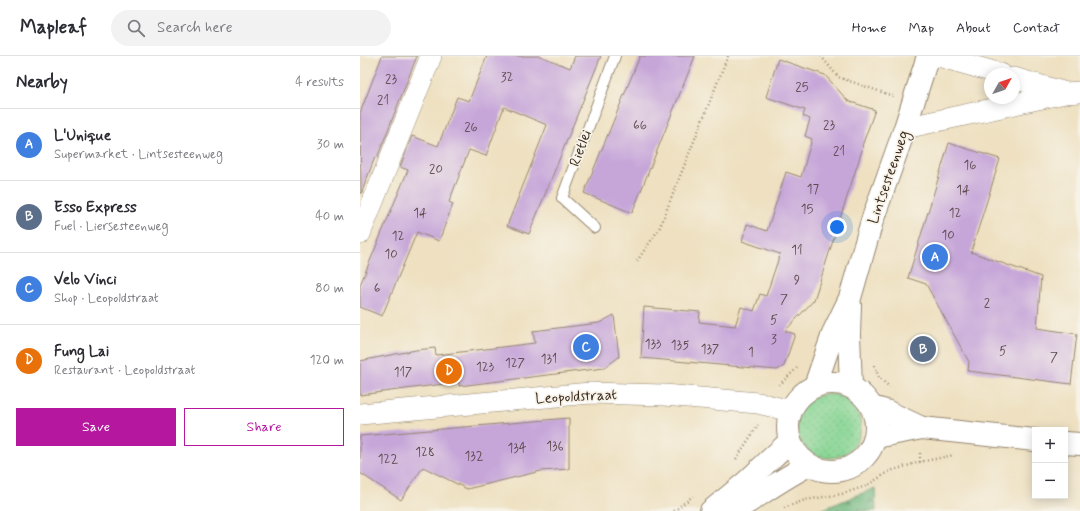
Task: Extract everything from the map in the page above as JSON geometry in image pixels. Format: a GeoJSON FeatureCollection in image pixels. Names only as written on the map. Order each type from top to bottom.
{"type":"FeatureCollection","features":[{"type":"Feature","properties":{"kind":"main road","name":"Lintsesteenweg"},"geometry":{"type":"LineString","coordinates":[[850,298],[872,221],[905,128],[928,56]]}},
{"type":"Feature","properties":{"kind":"main road"},"geometry":{"type":"LineString","coordinates":[[815,386],[834,331],[850,298]]}},
{"type":"Feature","properties":{"kind":"main road"},"geometry":{"type":"LineString","coordinates":[[850,298],[849,335],[851,387]]}},
{"type":"Feature","properties":{"kind":"main road"},"geometry":{"type":"LineString","coordinates":[[833,383],[851,387],[863,395],[872,407],[876,422],[876,437],[871,450],[862,461],[850,468],[836,472],[822,471],[809,465],[797,455],[790,441],[788,426],[791,411],[800,396],[815,386],[833,383]]}},
{"type":"Feature","properties":{"kind":"main road"},"geometry":{"type":"LineString","coordinates":[[872,407],[886,411],[922,428]]}},
{"type":"Feature","properties":{"kind":"main road"},"geometry":{"type":"LineString","coordinates":[[876,437],[922,428],[1032,440]]}},
{"type":"Feature","properties":{"kind":"main road"},"geometry":{"type":"LineString","coordinates":[[711,511],[745,483],[790,441]]}},
{"type":"Feature","properties":{"kind":"main road"},"geometry":{"type":"LineString","coordinates":[[1068,443],[1080,444]]}},
{"type":"Feature","properties":{"kind":"main road"},"geometry":{"type":"LineString","coordinates":[[734,511],[809,465]]}},
{"type":"Feature","properties":{"kind":"street"},"geometry":{"type":"LineString","coordinates":[[360,234],[431,56]]}},
{"type":"Feature","properties":{"kind":"street"},"geometry":{"type":"LineString","coordinates":[[938,56],[984,69]]}},
{"type":"Feature","properties":{"kind":"street"},"geometry":{"type":"LineString","coordinates":[[1020,79],[1073,92]]}},
{"type":"Feature","properties":{"kind":"street"},"geometry":{"type":"LineString","coordinates":[[905,128],[1073,92]]}},
{"type":"Feature","properties":{"kind":"street","name":"Leopoldstraat"},"geometry":{"type":"LineString","coordinates":[[360,414],[590,393],[664,395],[758,403],[791,411]]}},
{"type":"Feature","properties":{"kind":"lane","name":"Rietlei"},"geometry":{"type":"LineString","coordinates":[[595,228],[562,198],[615,56]]}},
{"type":"Feature","properties":{"kind":"path"},"geometry":{"type":"LineString","coordinates":[[637,261],[659,229],[728,56]]}},
{"type":"Feature","properties":{"kind":"path"},"geometry":{"type":"LineString","coordinates":[[821,56],[838,77],[913,103]]}},
{"type":"Feature","properties":{"kind":"path"},"geometry":{"type":"LineString","coordinates":[[736,459],[765,414],[769,405]]}},
{"type":"Feature","properties":{"kind":"path"},"geometry":{"type":"LineString","coordinates":[[780,509],[805,500],[842,494],[866,486],[890,471],[920,462]]}},
{"type":"Feature","properties":{"kind":"green space"},"geometry":{"type":"Polygon","coordinates":[[[829,394],[847,400],[855,408],[861,426],[855,444],[847,452],[829,458],[811,452],[803,444],[797,426],[803,408],[811,400],[829,394]]]}},
{"type":"Feature","properties":{"kind":"green space"},"geometry":{"type":"Polygon","coordinates":[[[875,488],[876,511],[818,511],[875,488]]]}},
{"type":"Feature","properties":{"kind":"building"},"geometry":{"type":"Polygon","coordinates":[[[382,56],[417,56],[377,158],[375,157],[361,194],[360,113],[382,56]]]}},
{"type":"Feature","properties":{"kind":"building"},"geometry":{"type":"Polygon","coordinates":[[[487,56],[540,56],[570,68],[575,56],[601,56],[529,234],[507,226],[547,125],[504,107],[486,156],[469,150],[449,202],[453,204],[439,241],[417,232],[382,316],[360,307],[360,285],[408,170],[400,167],[412,136],[438,146],[457,97],[469,101],[487,56]]]}},
{"type":"Feature","properties":{"kind":"building"},"geometry":{"type":"Polygon","coordinates":[[[640,56],[695,56],[632,213],[584,193],[640,56]]]}},
{"type":"Feature","properties":{"kind":"building"},"geometry":{"type":"Polygon","coordinates":[[[778,59],[825,75],[848,101],[875,110],[862,146],[863,147],[814,300],[785,331],[795,334],[784,366],[777,370],[641,358],[644,307],[700,312],[699,322],[735,326],[741,307],[754,311],[760,294],[766,296],[780,254],[742,241],[747,224],[767,231],[786,172],[801,177],[812,139],[805,136],[810,119],[803,116],[805,110],[766,97],[778,59]]]}},
{"type":"Feature","properties":{"kind":"building"},"geometry":{"type":"Polygon","coordinates":[[[949,143],[1000,159],[971,252],[1041,277],[1037,328],[1077,334],[1071,384],[968,371],[969,362],[926,284],[908,278],[949,143]]]}},
{"type":"Feature","properties":{"kind":"building"},"geometry":{"type":"Polygon","coordinates":[[[614,315],[619,357],[604,368],[459,386],[459,382],[360,395],[360,361],[416,350],[435,348],[436,355],[535,343],[533,331],[599,323],[614,315]]]}},
{"type":"Feature","properties":{"kind":"building"},"geometry":{"type":"Polygon","coordinates":[[[569,418],[569,469],[541,471],[467,489],[423,467],[401,500],[360,473],[360,436],[569,418]]]}},
{"type":"Feature","properties":{"kind":"place","name":"L'Unique"},"geometry":{"type":"Point","coordinates":[935,257]}},
{"type":"Feature","properties":{"kind":"place","name":"Velo Vinci"},"geometry":{"type":"Point","coordinates":[586,347]}},
{"type":"Feature","properties":{"kind":"place","name":"Esso Express"},"geometry":{"type":"Point","coordinates":[923,349]}},
{"type":"Feature","properties":{"kind":"place","name":"Fung Lai"},"geometry":{"type":"Point","coordinates":[449,371]}}]}
